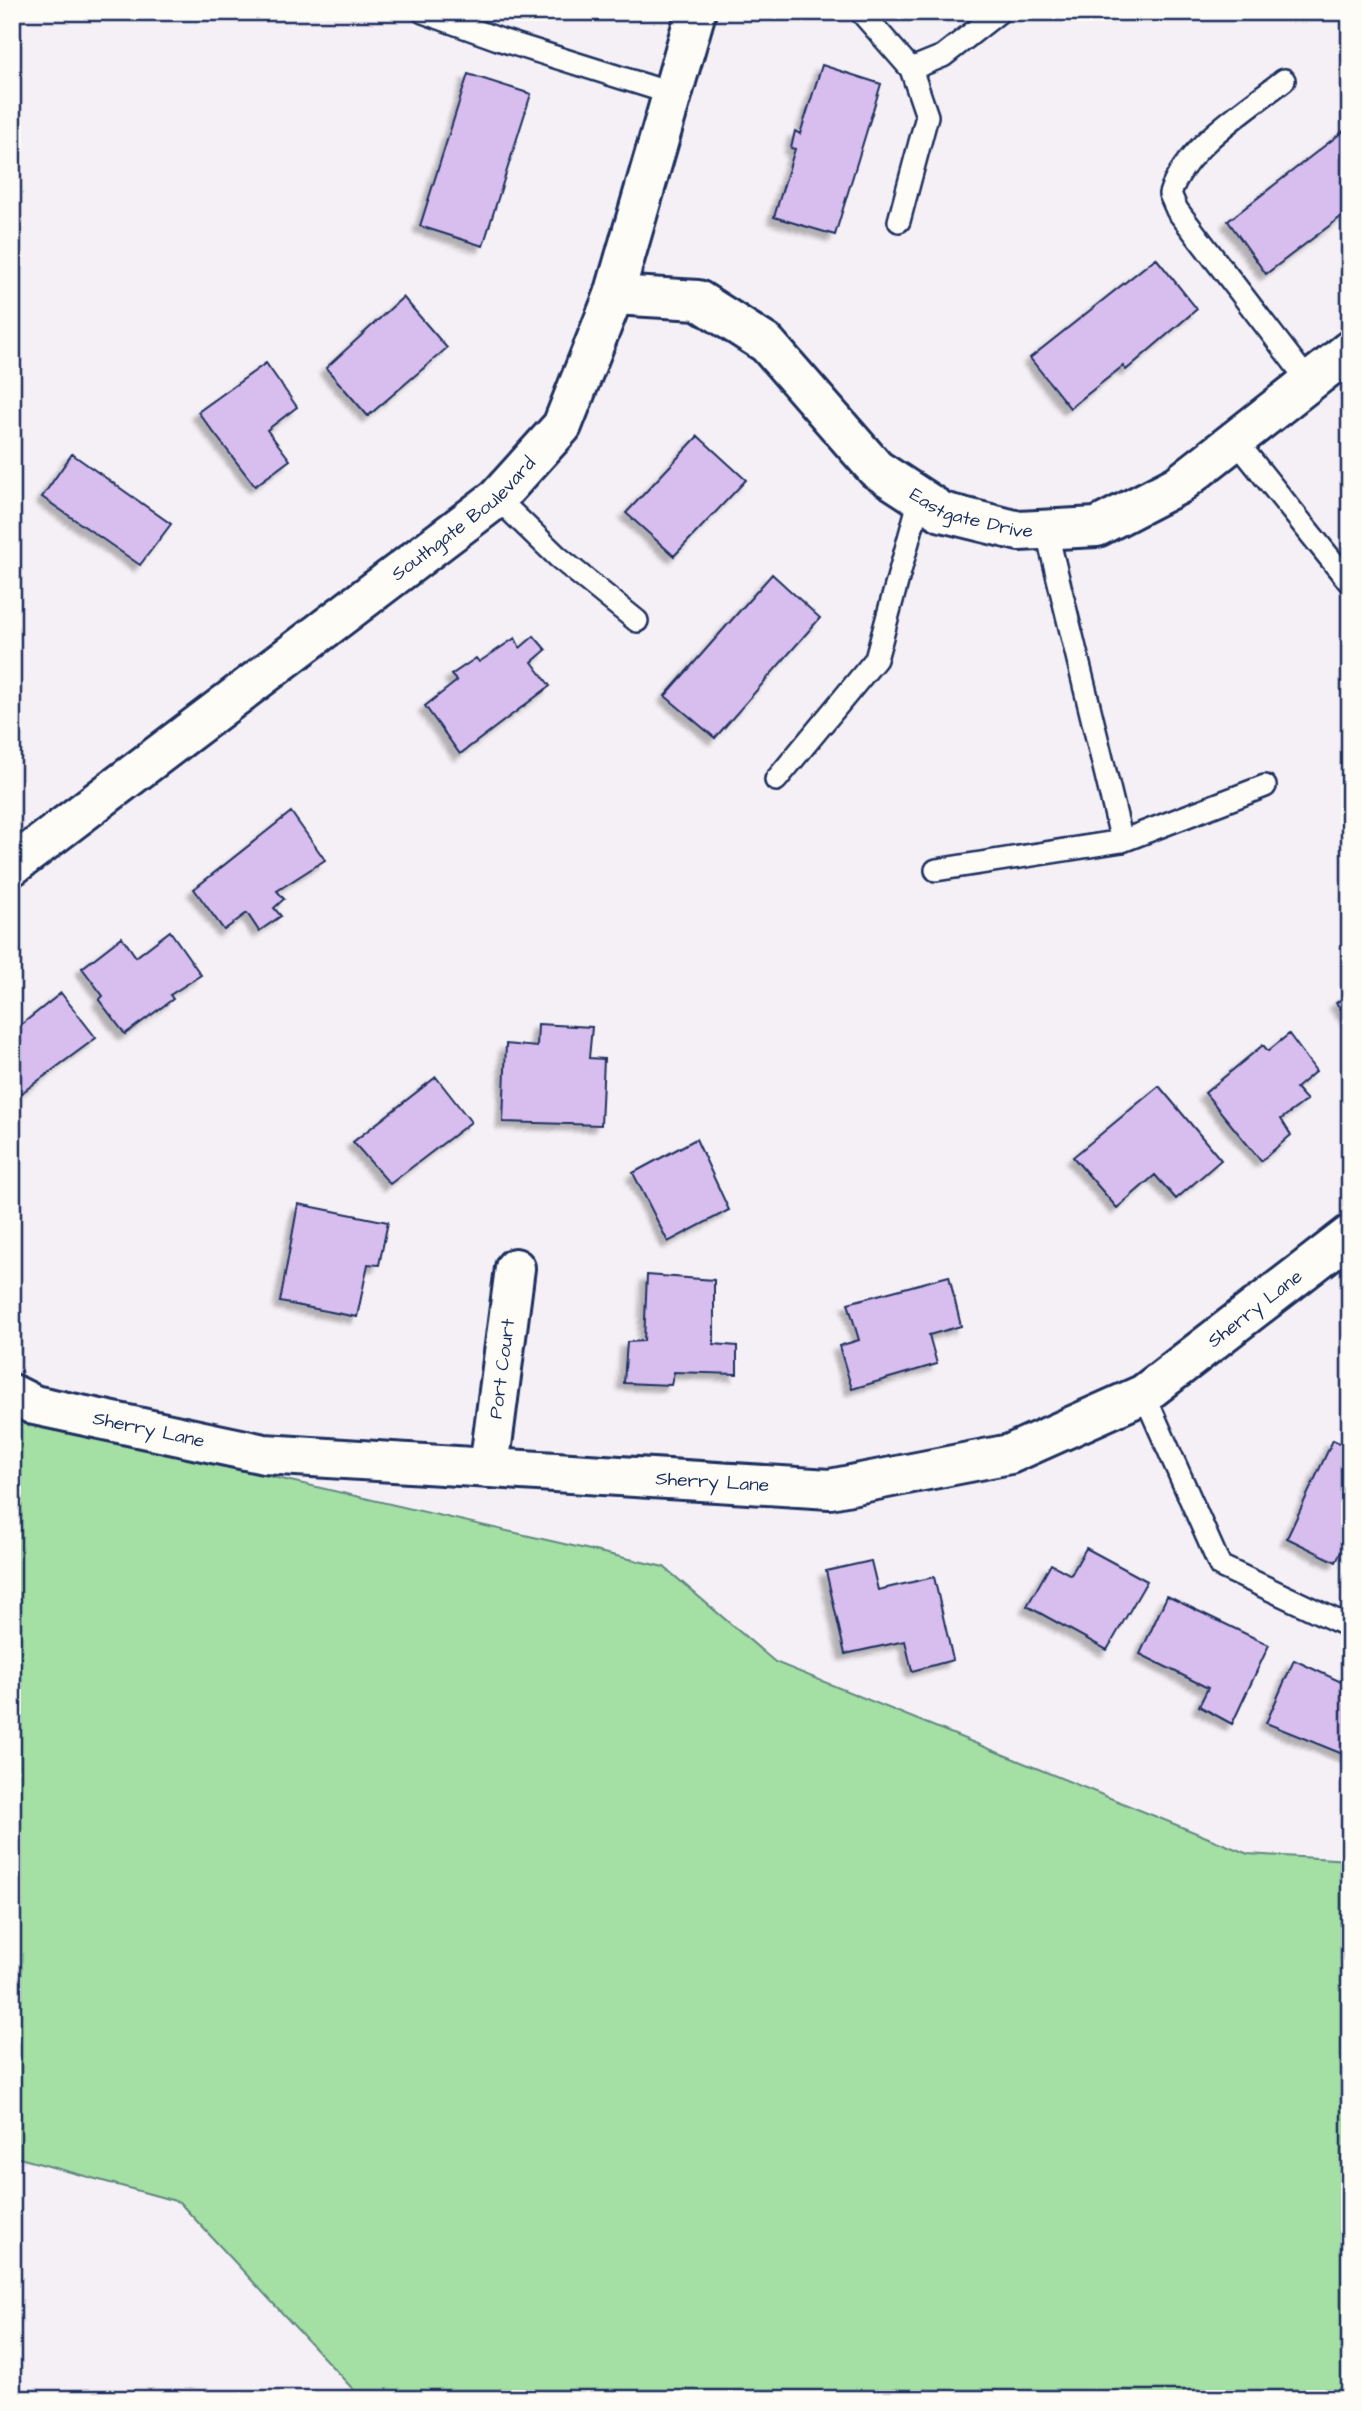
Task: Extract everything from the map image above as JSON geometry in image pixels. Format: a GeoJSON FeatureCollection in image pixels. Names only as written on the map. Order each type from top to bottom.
{"type":"FeatureCollection","features":[{"type":"Feature","properties":{"kind":"street","name":"Southgate Boulevard"},"geometry":{"type":"LineString","coordinates":[[17,853],[497,498],[562,426],[614,295],[696,12]]}},
{"type":"Feature","properties":{"kind":"street","name":"Eastgate Drive"},"geometry":{"type":"LineString","coordinates":[[614,295],[698,300],[767,344],[876,469],[942,512],[1019,531],[1097,527],[1178,485],[1350,350]]}},
{"type":"Feature","properties":{"kind":"street","name":"Sherry Lane"},"geometry":{"type":"LineString","coordinates":[[12,1394],[33,1405],[264,1454],[830,1489],[1010,1454],[1144,1394],[1350,1235]]}},
{"type":"Feature","properties":{"kind":"street","name":"Port Court"},"geometry":{"type":"LineString","coordinates":[[489,1468],[515,1268]]}},
{"type":"Feature","properties":{"kind":"lane"},"geometry":{"type":"LineString","coordinates":[[423,12],[501,40],[673,94]]}},
{"type":"Feature","properties":{"kind":"lane"},"geometry":{"type":"LineString","coordinates":[[861,12],[911,69],[927,116],[899,221]]}},
{"type":"Feature","properties":{"kind":"lane"},"geometry":{"type":"LineString","coordinates":[[911,69],[943,56],[999,12]]}},
{"type":"Feature","properties":{"kind":"lane"},"geometry":{"type":"LineString","coordinates":[[1284,80],[1205,143],[1175,179],[1170,194],[1177,210],[1309,382]]}},
{"type":"Feature","properties":{"kind":"lane"},"geometry":{"type":"LineString","coordinates":[[1236,441],[1350,583]]}},
{"type":"Feature","properties":{"kind":"lane"},"geometry":{"type":"LineString","coordinates":[[497,498],[558,557],[637,621]]}},
{"type":"Feature","properties":{"kind":"lane"},"geometry":{"type":"LineString","coordinates":[[776,780],[876,659],[920,498]]}},
{"type":"Feature","properties":{"kind":"lane"},"geometry":{"type":"LineString","coordinates":[[1046,529],[1122,841]]}},
{"type":"Feature","properties":{"kind":"lane"},"geometry":{"type":"LineString","coordinates":[[936,870],[1122,841],[1265,786]]}},
{"type":"Feature","properties":{"kind":"lane"},"geometry":{"type":"LineString","coordinates":[[1144,1394],[1220,1566],[1350,1627]]}},
{"type":"Feature","properties":{"kind":"green space"},"geometry":{"type":"Polygon","coordinates":[[[12,1417],[664,1567],[775,1662],[1248,1854],[1350,1860],[1350,2399],[362,2399],[179,2202],[12,2156],[12,1417]]]}},
{"type":"Feature","properties":{"kind":"building"},"geometry":{"type":"Polygon","coordinates":[[[822,65],[881,84],[835,235],[774,217],[795,149],[791,148],[795,131],[800,134],[822,65]]]}},
{"type":"Feature","properties":{"kind":"building"},"geometry":{"type":"Polygon","coordinates":[[[468,74],[531,94],[483,246],[420,226],[468,74]]]}},
{"type":"Feature","properties":{"kind":"building"},"geometry":{"type":"Polygon","coordinates":[[[1350,126],[1350,210],[1266,274],[1228,221],[1350,126]]]}},
{"type":"Feature","properties":{"kind":"building"},"geometry":{"type":"Polygon","coordinates":[[[1156,258],[1197,309],[1126,370],[1123,366],[1070,408],[1030,358],[1156,258]]]}},
{"type":"Feature","properties":{"kind":"building"},"geometry":{"type":"Polygon","coordinates":[[[403,297],[447,348],[368,416],[326,368],[403,297]]]}},
{"type":"Feature","properties":{"kind":"building"},"geometry":{"type":"Polygon","coordinates":[[[266,363],[297,407],[267,430],[290,460],[255,486],[198,412],[266,363]]]}},
{"type":"Feature","properties":{"kind":"building"},"geometry":{"type":"Polygon","coordinates":[[[698,436],[746,480],[674,556],[626,513],[698,436]]]}},
{"type":"Feature","properties":{"kind":"building"},"geometry":{"type":"Polygon","coordinates":[[[72,454],[171,524],[140,565],[42,497],[72,454]]]}},
{"type":"Feature","properties":{"kind":"building"},"geometry":{"type":"Polygon","coordinates":[[[772,574],[820,618],[715,738],[665,696],[772,574]]]}},
{"type":"Feature","properties":{"kind":"building"},"geometry":{"type":"Polygon","coordinates":[[[534,636],[546,650],[532,662],[550,686],[460,754],[425,706],[457,681],[451,675],[476,658],[479,662],[515,638],[520,648],[534,636]]]}},
{"type":"Feature","properties":{"kind":"building"},"geometry":{"type":"Polygon","coordinates":[[[291,812],[325,860],[277,891],[284,899],[274,908],[281,916],[259,931],[247,913],[224,930],[194,889],[291,812]]]}},
{"type":"Feature","properties":{"kind":"building"},"geometry":{"type":"Polygon","coordinates":[[[170,931],[201,975],[170,995],[173,999],[125,1034],[99,1000],[103,996],[82,968],[122,937],[136,957],[170,931]]]}},
{"type":"Feature","properties":{"kind":"building"},"geometry":{"type":"Polygon","coordinates":[[[61,993],[96,1038],[12,1100],[12,1032],[61,993]]]}},
{"type":"Feature","properties":{"kind":"building"},"geometry":{"type":"Polygon","coordinates":[[[1350,993],[1350,1020],[1336,1003],[1350,993]]]}},
{"type":"Feature","properties":{"kind":"building"},"geometry":{"type":"Polygon","coordinates":[[[538,1024],[592,1027],[589,1058],[604,1059],[601,1125],[503,1122],[506,1044],[537,1047],[538,1024]]]}},
{"type":"Feature","properties":{"kind":"building"},"geometry":{"type":"Polygon","coordinates":[[[1289,1034],[1316,1071],[1296,1088],[1307,1100],[1281,1119],[1291,1135],[1261,1161],[1205,1093],[1263,1045],[1268,1051],[1289,1034]]]}},
{"type":"Feature","properties":{"kind":"building"},"geometry":{"type":"Polygon","coordinates":[[[436,1077],[471,1122],[390,1184],[353,1142],[436,1077]]]}},
{"type":"Feature","properties":{"kind":"building"},"geometry":{"type":"Polygon","coordinates":[[[1159,1086],[1221,1160],[1176,1199],[1155,1175],[1117,1208],[1073,1157],[1159,1086]]]}},
{"type":"Feature","properties":{"kind":"building"},"geometry":{"type":"Polygon","coordinates":[[[696,1139],[729,1210],[668,1242],[633,1173],[696,1139]]]}},
{"type":"Feature","properties":{"kind":"building"},"geometry":{"type":"Polygon","coordinates":[[[298,1204],[388,1222],[379,1265],[368,1264],[357,1317],[280,1302],[298,1204]]]}},
{"type":"Feature","properties":{"kind":"building"},"geometry":{"type":"Polygon","coordinates":[[[647,1275],[714,1280],[714,1344],[737,1346],[737,1374],[674,1372],[671,1385],[624,1383],[627,1342],[644,1341],[647,1275]]]}},
{"type":"Feature","properties":{"kind":"building"},"geometry":{"type":"Polygon","coordinates":[[[949,1276],[961,1326],[929,1335],[937,1364],[852,1389],[839,1346],[859,1340],[848,1303],[949,1276]]]}},
{"type":"Feature","properties":{"kind":"building"},"geometry":{"type":"Polygon","coordinates":[[[1333,1440],[1350,1448],[1350,1534],[1336,1562],[1287,1538],[1333,1440]]]}},
{"type":"Feature","properties":{"kind":"building"},"geometry":{"type":"Polygon","coordinates":[[[1086,1548],[1147,1581],[1107,1650],[1027,1606],[1051,1564],[1071,1575],[1086,1548]]]}},
{"type":"Feature","properties":{"kind":"building"},"geometry":{"type":"Polygon","coordinates":[[[871,1561],[878,1590],[934,1577],[953,1660],[912,1671],[905,1641],[845,1654],[826,1571],[871,1561]]]}},
{"type":"Feature","properties":{"kind":"building"},"geometry":{"type":"Polygon","coordinates":[[[1167,1596],[1269,1645],[1232,1724],[1199,1706],[1208,1688],[1140,1654],[1167,1596]]]}},
{"type":"Feature","properties":{"kind":"building"},"geometry":{"type":"Polygon","coordinates":[[[1294,1660],[1350,1686],[1346,1699],[1350,1701],[1350,1757],[1266,1723],[1294,1660]]]}}]}
